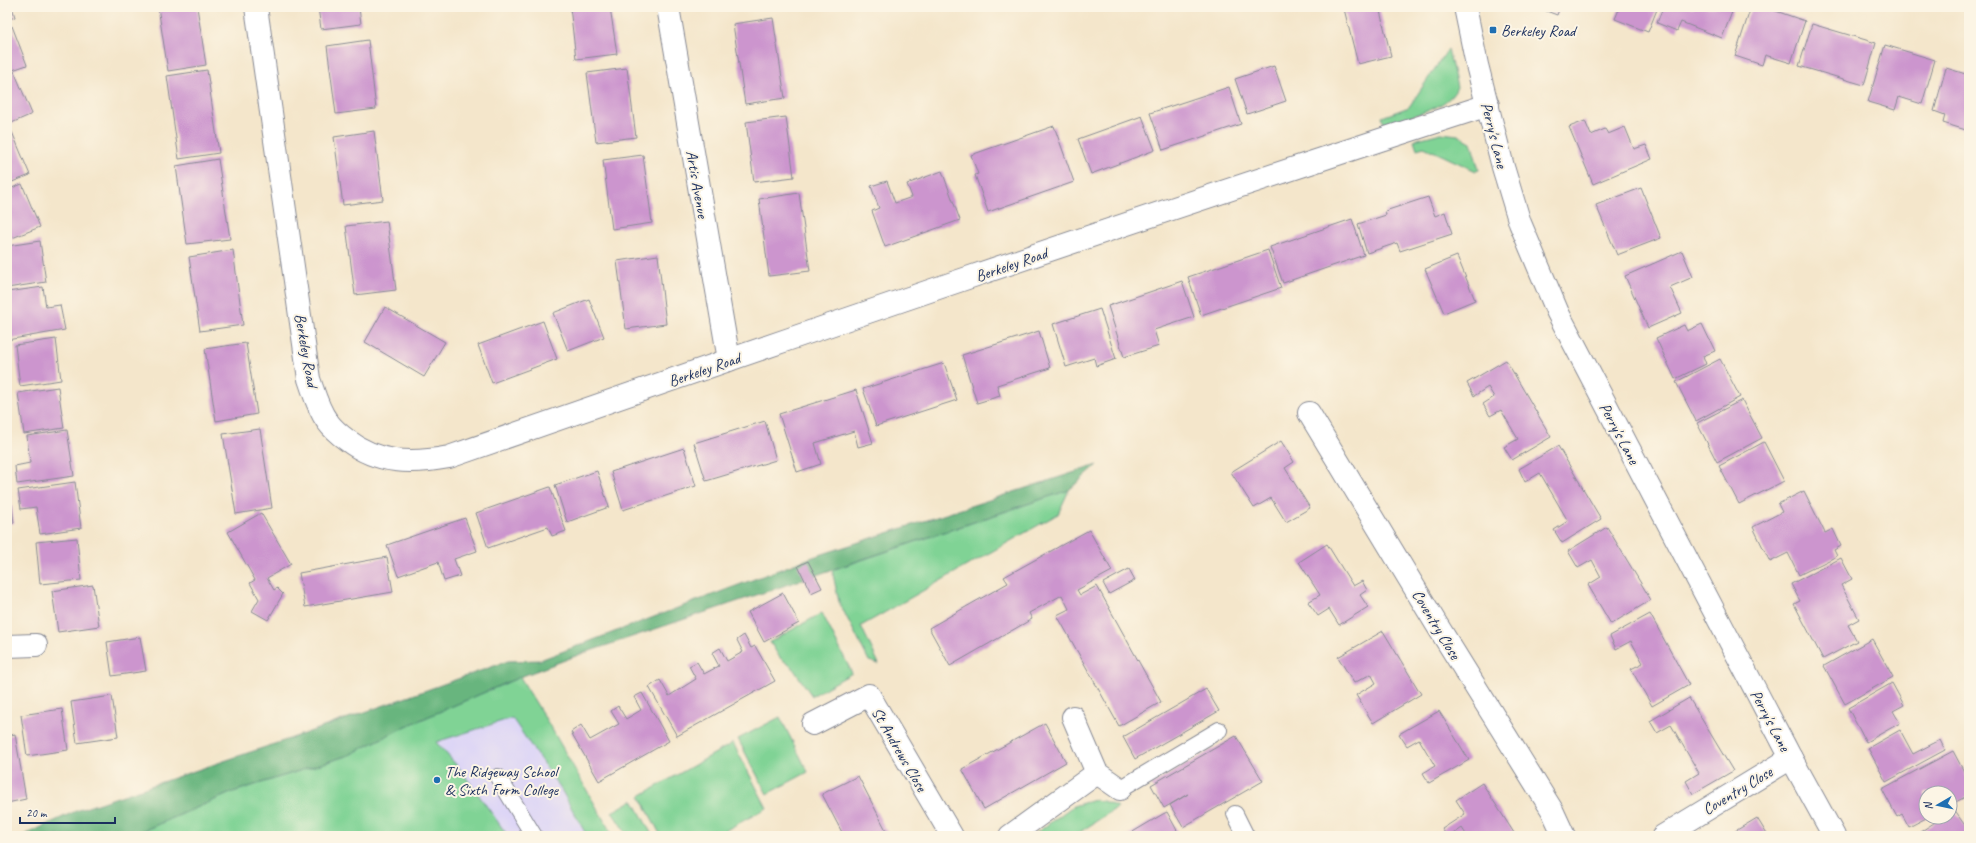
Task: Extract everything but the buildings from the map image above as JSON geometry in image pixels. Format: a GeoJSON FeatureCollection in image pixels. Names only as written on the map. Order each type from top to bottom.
{"type":"FeatureCollection","features":[{"type":"Feature","properties":{"kind":"street","name":"Berkeley Road"},"geometry":{"type":"LineString","coordinates":[[256,7],[309,379],[317,401],[327,421],[356,447],[370,454],[398,461],[430,461],[449,457],[729,360],[1351,149],[1488,105]]}},
{"type":"Feature","properties":{"kind":"street","name":"Artis Avenue"},"geometry":{"type":"LineString","coordinates":[[668,7],[729,360]]}},
{"type":"Feature","properties":{"kind":"street","name":"Perry's Lane"},"geometry":{"type":"LineString","coordinates":[[1465,7],[1477,65],[1503,167],[1520,223],[1558,313],[1791,758],[1834,836]]}},
{"type":"Feature","properties":{"kind":"street","name":"Coventry Close"},"geometry":{"type":"LineString","coordinates":[[1309,413],[1437,625],[1552,810],[1564,836]]}},
{"type":"Feature","properties":{"kind":"street"},"geometry":{"type":"LineString","coordinates":[[7,646],[36,645]]}},
{"type":"Feature","properties":{"kind":"street","name":"St Andrews Close"},"geometry":{"type":"LineString","coordinates":[[813,724],[869,695],[952,836]]}},
{"type":"Feature","properties":{"kind":"street"},"geometry":{"type":"LineString","coordinates":[[1073,717],[1097,773],[1120,789]]}},
{"type":"Feature","properties":{"kind":"street","name":"Coventry Close"},"geometry":{"type":"LineString","coordinates":[[1663,836],[1791,758]]}},
{"type":"Feature","properties":{"kind":"street"},"geometry":{"type":"LineString","coordinates":[[1010,836],[1097,773]]}},
{"type":"Feature","properties":{"kind":"lane"},"geometry":{"type":"LineString","coordinates":[[1120,789],[1219,730]]}},
{"type":"Feature","properties":{"kind":"lane"},"geometry":{"type":"LineString","coordinates":[[498,777],[534,836]]}},
{"type":"Feature","properties":{"kind":"lane"},"geometry":{"type":"LineString","coordinates":[[1235,814],[1246,836]]}},
{"type":"Feature","properties":{"kind":"shaded area","name":"The Ridgeway School & Sixth Form College"},"geometry":{"type":"Polygon","coordinates":[[[512,718],[562,791],[587,836],[179,836],[436,742],[512,718]]]}},
{"type":"Feature","properties":{"kind":"green space"},"geometry":{"type":"Polygon","coordinates":[[[1448,49],[1457,87],[1452,95],[1445,102],[1426,112],[1384,124],[1382,117],[1409,107],[1448,49]]]}},
{"type":"Feature","properties":{"kind":"green space"},"geometry":{"type":"Polygon","coordinates":[[[1441,133],[1458,135],[1471,142],[1479,170],[1476,171],[1424,147],[1417,149],[1414,140],[1441,133]]]}},
{"type":"Feature","properties":{"kind":"green space"},"geometry":{"type":"Polygon","coordinates":[[[1097,465],[1069,490],[581,654],[520,677],[404,727],[349,755],[233,792],[131,836],[22,836],[76,811],[295,737],[508,661],[540,660],[810,558],[1097,465]]]}},
{"type":"Feature","properties":{"kind":"green space"},"geometry":{"type":"Polygon","coordinates":[[[1069,490],[1058,514],[861,626],[879,664],[869,661],[839,602],[832,570],[1069,490]]]}},
{"type":"Feature","properties":{"kind":"green space"},"geometry":{"type":"Polygon","coordinates":[[[822,613],[852,673],[812,696],[792,667],[780,658],[770,642],[822,613]]]}},
{"type":"Feature","properties":{"kind":"green space"},"geometry":{"type":"Polygon","coordinates":[[[520,677],[553,731],[613,836],[587,836],[562,791],[512,718],[436,742],[460,769],[508,836],[131,836],[233,792],[349,755],[404,727],[520,677]]]}},
{"type":"Feature","properties":{"kind":"green space"},"geometry":{"type":"Polygon","coordinates":[[[780,717],[808,772],[767,794],[738,739],[780,717]]]}},
{"type":"Feature","properties":{"kind":"green space"},"geometry":{"type":"Polygon","coordinates":[[[733,743],[767,808],[715,836],[661,836],[640,796],[733,743]]]}},
{"type":"Feature","properties":{"kind":"green space"},"geometry":{"type":"Polygon","coordinates":[[[633,800],[652,836],[628,836],[612,812],[633,800]]]}},
{"type":"Feature","properties":{"kind":"green space"},"geometry":{"type":"Polygon","coordinates":[[[1094,800],[1103,801],[1118,807],[1074,836],[1032,836],[1073,806],[1094,800]]]}},
{"type":"Feature","properties":{"kind":"place","name":"Berkeley Road"},"geometry":{"type":"Point","coordinates":[1493,30]}},
{"type":"Feature","properties":{"kind":"place","name":"The Ridgeway School & Sixth Form College"},"geometry":{"type":"Point","coordinates":[437,780]}}]}
